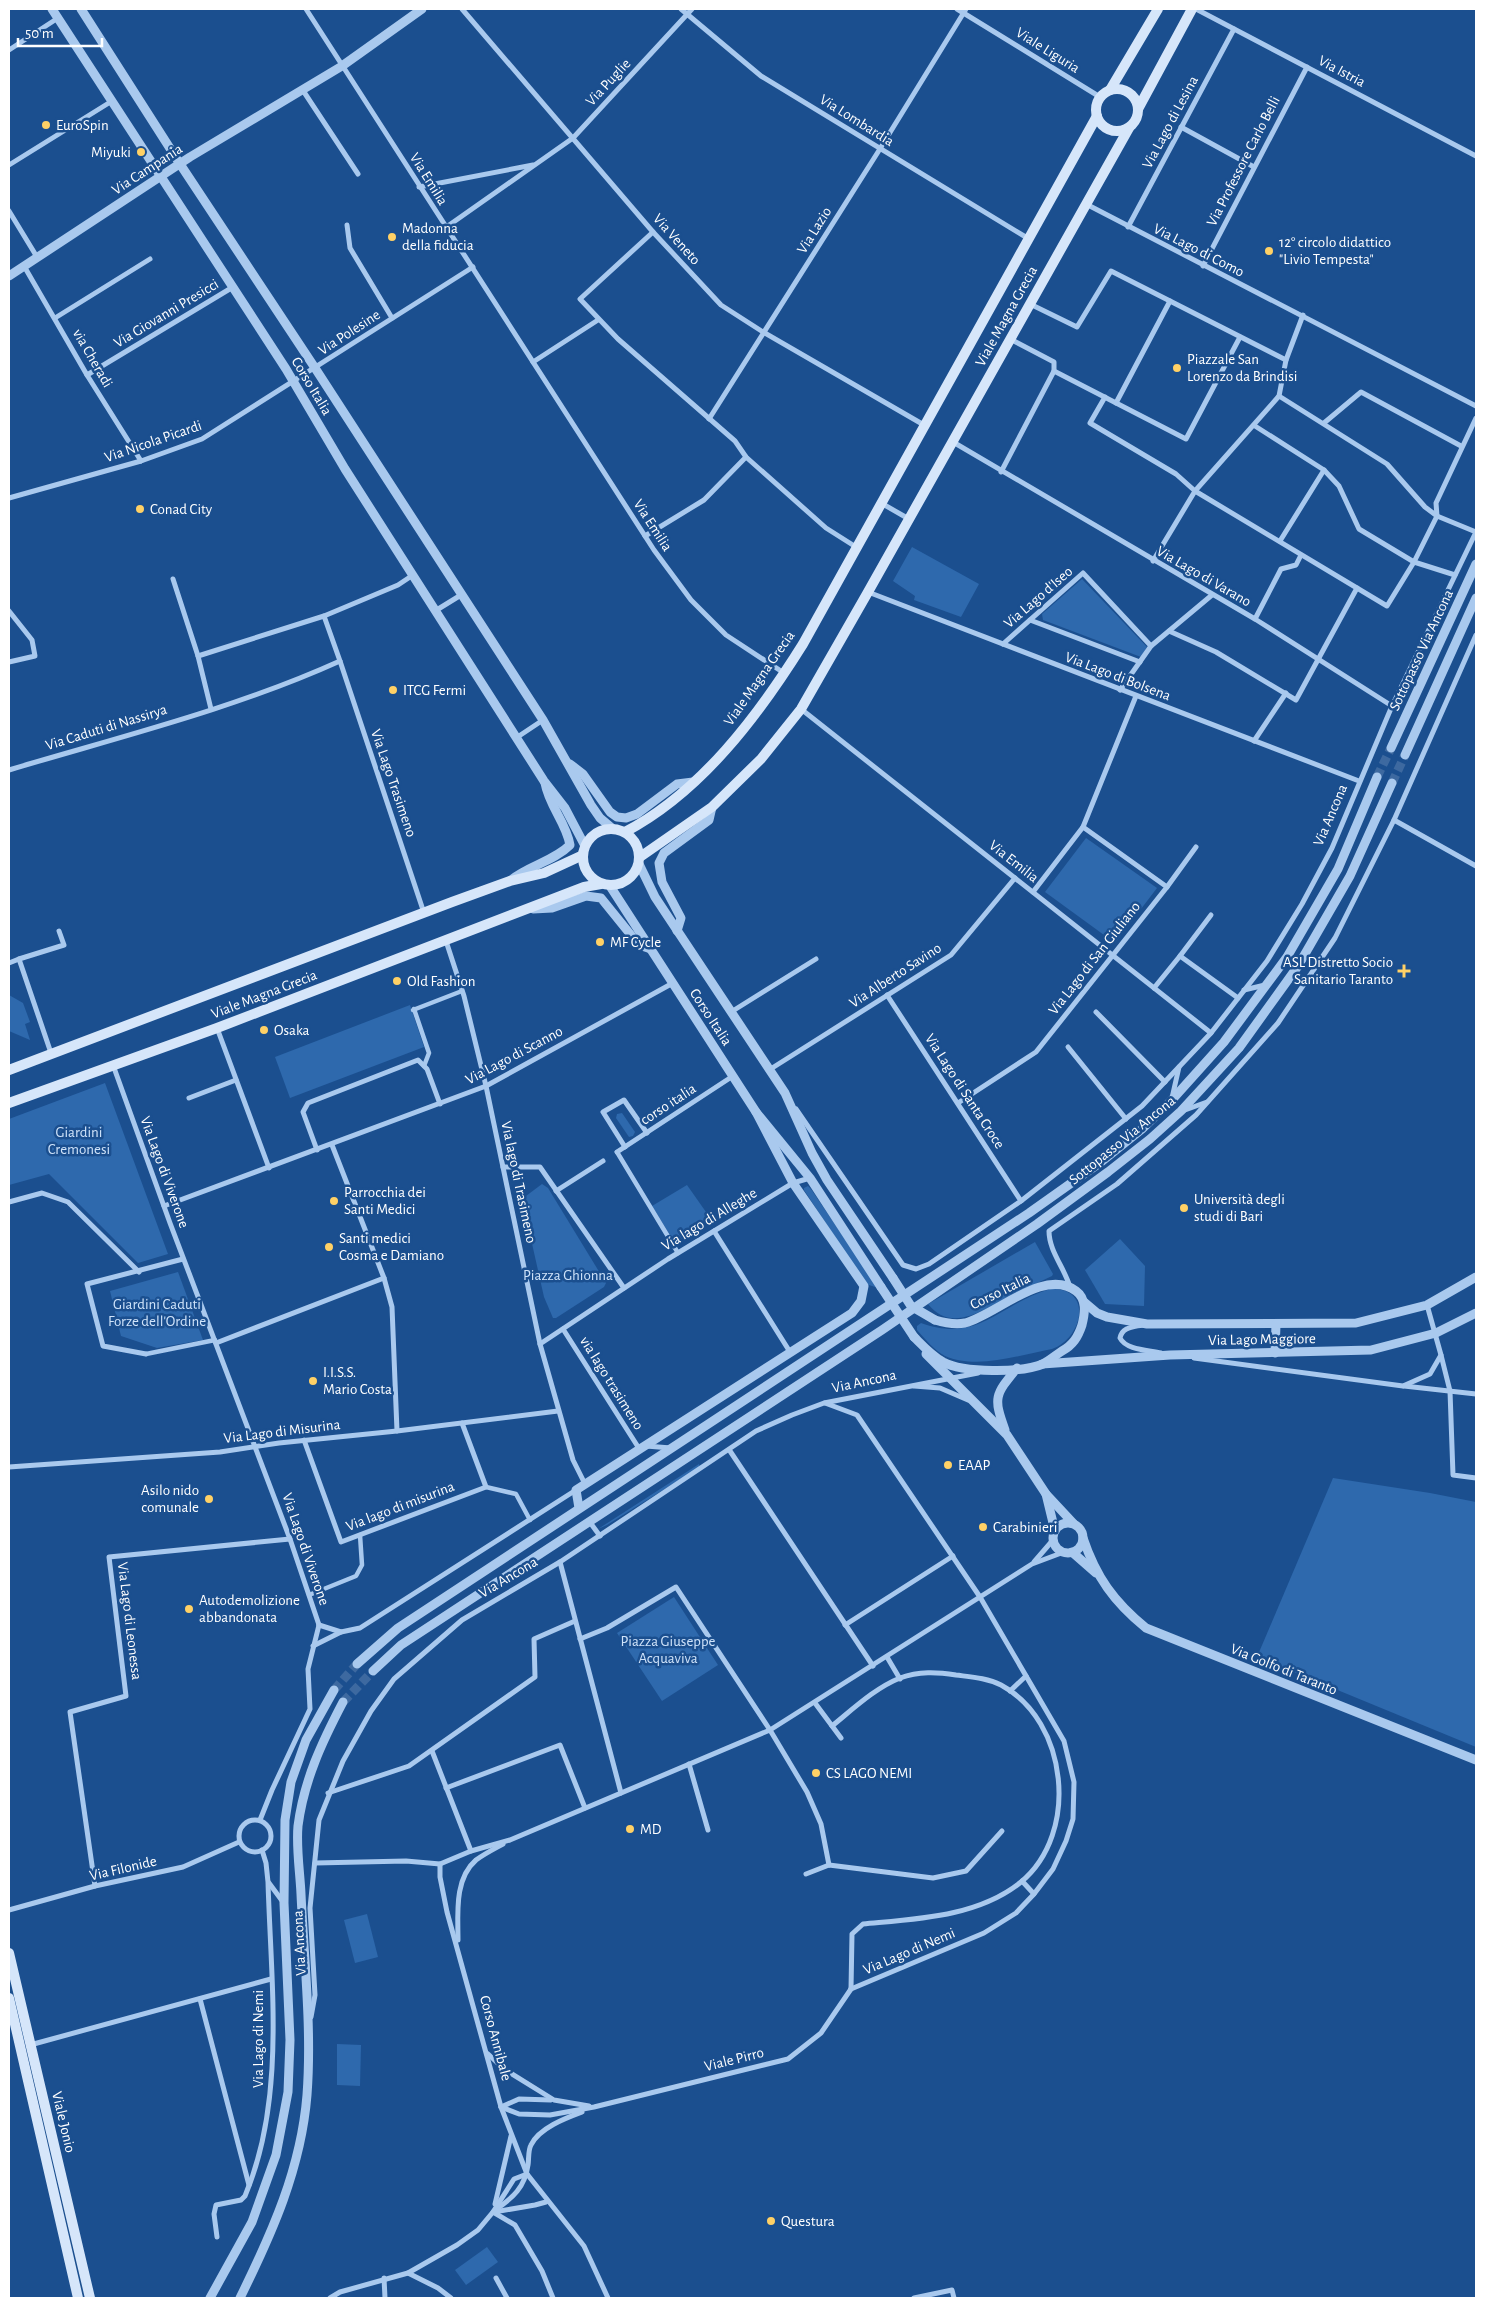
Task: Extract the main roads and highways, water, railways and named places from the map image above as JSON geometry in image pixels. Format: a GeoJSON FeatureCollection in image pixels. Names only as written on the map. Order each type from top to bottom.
{"type":"FeatureCollection","features":[{"type":"Feature","properties":{"kind":"main road"},"geometry":{"type":"LineString","coordinates":[[1110,90],[1158,9]]}},
{"type":"Feature","properties":{"kind":"main road","name":"Viale Magna Grecia"},"geometry":{"type":"LineString","coordinates":[[639,861],[712,807],[761,759],[801,709],[1128,128],[1136,120],[1138,109],[1192,9]]}},
{"type":"Feature","properties":{"kind":"main road"},"geometry":{"type":"LineString","coordinates":[[1110,90],[1120,89],[1129,93],[1135,100],[1138,109]]}},
{"type":"Feature","properties":{"kind":"main road","name":"Viale Magna Grecia"},"geometry":{"type":"LineString","coordinates":[[625,832],[646,821],[693,782],[735,739],[785,673],[1097,116],[1096,110],[1100,97],[1110,90]]}},
{"type":"Feature","properties":{"kind":"main road"},"geometry":{"type":"LineString","coordinates":[[1097,116],[1102,125],[1110,130],[1119,131],[1128,128]]}},
{"type":"Feature","properties":{"kind":"main road"},"geometry":{"type":"LineString","coordinates":[[613,829],[625,832],[638,847],[639,861],[635,873],[629,880],[606,885],[591,877],[585,867],[584,851],[596,833],[613,829]]}},
{"type":"Feature","properties":{"kind":"main road","name":"Viale Magna Grecia"},"geometry":{"type":"LineString","coordinates":[[9,1070],[510,881],[544,873],[584,851]]}},
{"type":"Feature","properties":{"kind":"main road","name":"Viale Magna Grecia"},"geometry":{"type":"LineString","coordinates":[[9,1103],[217,1028],[584,887],[606,885]]}},
{"type":"Feature","properties":{"kind":"main road","name":"Viale Jonio"},"geometry":{"type":"LineString","coordinates":[[9,1953],[90,2298]]}},
{"type":"Feature","properties":{"kind":"main road","name":"Viale Jonio"},"geometry":{"type":"LineString","coordinates":[[9,1998],[78,2298]]}},
{"type":"Feature","properties":{"kind":"tunnel"},"geometry":{"type":"LineString","coordinates":[[1377,777],[1391,748]]}},
{"type":"Feature","properties":{"kind":"tunnel"},"geometry":{"type":"LineString","coordinates":[[1392,783],[1405,755]]}},
{"type":"Feature","properties":{"kind":"tunnel"},"geometry":{"type":"LineString","coordinates":[[334,1690],[357,1664]]}},
{"type":"Feature","properties":{"kind":"tunnel"},"geometry":{"type":"LineString","coordinates":[[343,1702],[373,1671]]}},
{"type":"Feature","properties":{"kind":"place","name":"EuroSpin"},"geometry":{"type":"Point","coordinates":[46,125]}},
{"type":"Feature","properties":{"kind":"place","name":"Miyuki"},"geometry":{"type":"Point","coordinates":[141,152]}},
{"type":"Feature","properties":{"kind":"place","name":"Madonna della fiducia"},"geometry":{"type":"Point","coordinates":[392,237]}},
{"type":"Feature","properties":{"kind":"place","name":"12° circolo didattico \"Livio Tempesta\""},"geometry":{"type":"Point","coordinates":[1269,251]}},
{"type":"Feature","properties":{"kind":"place","name":"Piazzale San Lorenzo da Brindisi"},"geometry":{"type":"Point","coordinates":[1177,368]}},
{"type":"Feature","properties":{"kind":"place","name":"Conad City"},"geometry":{"type":"Point","coordinates":[140,509]}},
{"type":"Feature","properties":{"kind":"place","name":"ITCG Fermi"},"geometry":{"type":"Point","coordinates":[393,690]}},
{"type":"Feature","properties":{"kind":"place","name":"MF Cycle"},"geometry":{"type":"Point","coordinates":[600,942]}},
{"type":"Feature","properties":{"kind":"place","name":"ASL Distretto Socio Sanitario Taranto"},"geometry":{"type":"Point","coordinates":[1404,971]}},
{"type":"Feature","properties":{"kind":"place","name":"Old Fashion"},"geometry":{"type":"Point","coordinates":[397,981]}},
{"type":"Feature","properties":{"kind":"place","name":"Osaka"},"geometry":{"type":"Point","coordinates":[264,1030]}},
{"type":"Feature","properties":{"kind":"place","name":"Parrocchia dei Santi Medici"},"geometry":{"type":"Point","coordinates":[334,1201]}},
{"type":"Feature","properties":{"kind":"place","name":"Università degli studi di Bari"},"geometry":{"type":"Point","coordinates":[1184,1208]}},
{"type":"Feature","properties":{"kind":"place","name":"Santi medici Cosma e Damiano"},"geometry":{"type":"Point","coordinates":[329,1247]}},
{"type":"Feature","properties":{"kind":"place","name":"I.I.S.S. Mario Costa"},"geometry":{"type":"Point","coordinates":[313,1381]}},
{"type":"Feature","properties":{"kind":"place","name":"EAAP"},"geometry":{"type":"Point","coordinates":[948,1465]}},
{"type":"Feature","properties":{"kind":"place","name":"Asilo nido comunale"},"geometry":{"type":"Point","coordinates":[209,1499]}},
{"type":"Feature","properties":{"kind":"place","name":"Carabinieri"},"geometry":{"type":"Point","coordinates":[983,1527]}},
{"type":"Feature","properties":{"kind":"place","name":"Autodemolizione abbandonata"},"geometry":{"type":"Point","coordinates":[189,1609]}},
{"type":"Feature","properties":{"kind":"place","name":"CS LAGO NEMI"},"geometry":{"type":"Point","coordinates":[816,1773]}},
{"type":"Feature","properties":{"kind":"place","name":"MD"},"geometry":{"type":"Point","coordinates":[630,1829]}},
{"type":"Feature","properties":{"kind":"place","name":"Questura"},"geometry":{"type":"Point","coordinates":[771,2221]}},
{"type":"Feature","properties":{"kind":"park label","name":"Giardini Cremonesi"},"geometry":{"type":"Point","coordinates":[79,1140]}},
{"type":"Feature","properties":{"kind":"park label","name":"Piazza Ghionna"},"geometry":{"type":"Point","coordinates":[568,1275]}},
{"type":"Feature","properties":{"kind":"park label","name":"Giardini Caduti Forze dell'Ordine"},"geometry":{"type":"Point","coordinates":[157,1312]}},
{"type":"Feature","properties":{"kind":"park label","name":"Piazza Giuseppe Acquaviva"},"geometry":{"type":"Point","coordinates":[668,1650]}}]}
